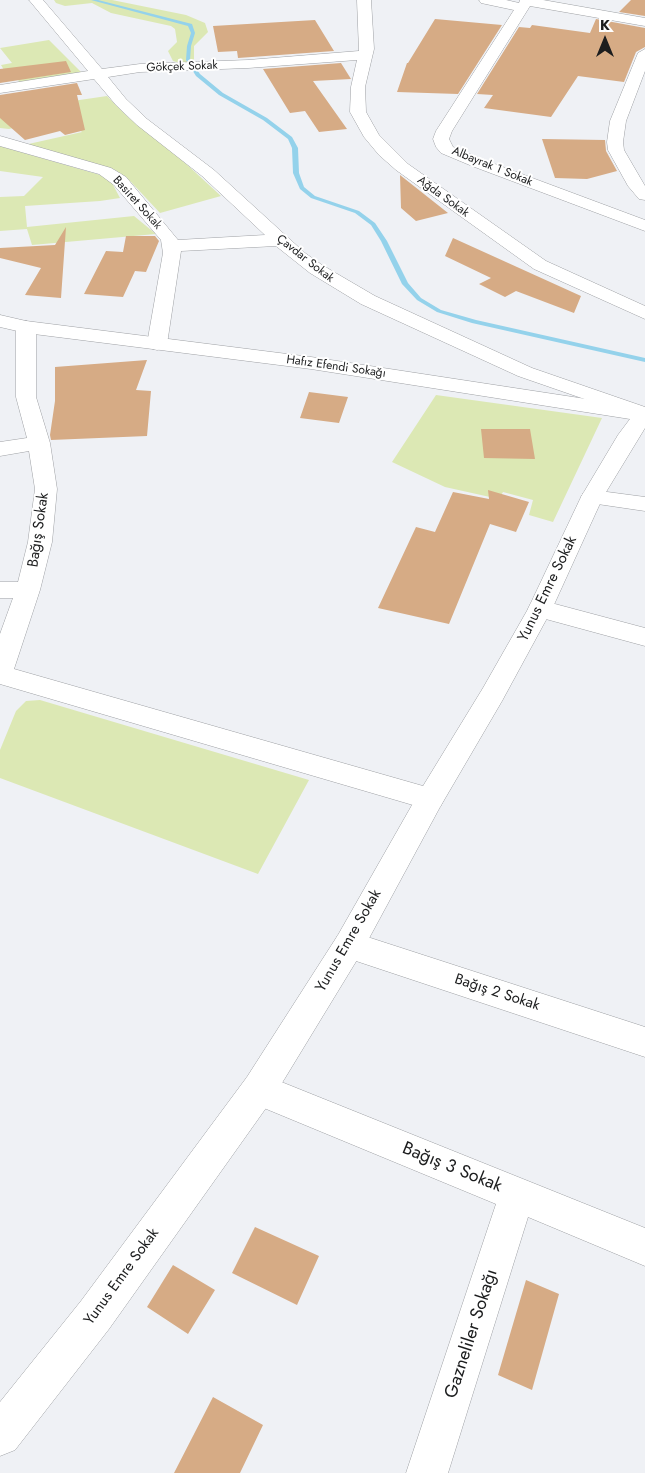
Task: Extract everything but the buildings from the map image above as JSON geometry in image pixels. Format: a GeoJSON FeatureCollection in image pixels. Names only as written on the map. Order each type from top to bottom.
{"type":"FeatureCollection","features":[{"type":"Feature","properties":{"kind":"street","name":"Çavdar Sokak"},"geometry":{"type":"LineString","coordinates":[[36,0],[97,76],[142,122],[208,174],[280,240],[316,269],[368,300],[525,372],[645,414]]}},
{"type":"Feature","properties":{"kind":"street","name":"Ağda Sokak"},"geometry":{"type":"LineString","coordinates":[[364,0],[368,34],[366,55],[358,87],[358,112],[372,137],[385,152],[402,167],[540,265],[645,313]]}},
{"type":"Feature","properties":{"kind":"street"},"geometry":{"type":"LineString","coordinates":[[486,0],[525,3],[645,22]]}},
{"type":"Feature","properties":{"kind":"street","name":"Albayrak 1 Sokak"},"geometry":{"type":"LineString","coordinates":[[525,3],[444,131],[441,139],[442,144],[447,150],[478,163],[645,226]]}},
{"type":"Feature","properties":{"kind":"street"},"geometry":{"type":"LineString","coordinates":[[645,53],[618,121],[615,142],[616,150],[625,168],[636,186],[645,195]]}},
{"type":"Feature","properties":{"kind":"street","name":"Gökçek Sokak"},"geometry":{"type":"LineString","coordinates":[[0,90],[160,67],[206,66],[366,55]]}},
{"type":"Feature","properties":{"kind":"street","name":"Basiret Sokak"},"geometry":{"type":"LineString","coordinates":[[0,142],[94,167],[112,176],[120,181],[169,239],[172,246],[157,344]]}},
{"type":"Feature","properties":{"kind":"street"},"geometry":{"type":"LineString","coordinates":[[172,246],[280,240]]}},
{"type":"Feature","properties":{"kind":"street","name":"Hafız Efendi Sokağı"},"geometry":{"type":"LineString","coordinates":[[0,321],[26,327],[321,364],[645,414]]}},
{"type":"Feature","properties":{"kind":"street","name":"Bağış Sokak"},"geometry":{"type":"LineString","coordinates":[[0,671],[28,590],[40,542],[46,489],[39,443],[26,397],[26,327]]}},
{"type":"Feature","properties":{"kind":"street","name":"Yunus Emre Sokak"},"geometry":{"type":"LineString","coordinates":[[0,1435],[95,1315],[259,1089],[349,945],[430,799],[540,609],[592,497],[629,435],[645,414]]}},
{"type":"Feature","properties":{"kind":"street"},"geometry":{"type":"LineString","coordinates":[[0,449],[39,443]]}},
{"type":"Feature","properties":{"kind":"street"},"geometry":{"type":"LineString","coordinates":[[592,497],[645,504]]}},
{"type":"Feature","properties":{"kind":"street"},"geometry":{"type":"LineString","coordinates":[[0,590],[28,590]]}},
{"type":"Feature","properties":{"kind":"street"},"geometry":{"type":"LineString","coordinates":[[540,609],[645,637]]}},
{"type":"Feature","properties":{"kind":"street"},"geometry":{"type":"LineString","coordinates":[[0,675],[430,799]]}},
{"type":"Feature","properties":{"kind":"street","name":"Bağış 2 Sokak"},"geometry":{"type":"LineString","coordinates":[[349,945],[645,1042]]}},
{"type":"Feature","properties":{"kind":"street","name":"Bağış 3 Sokak"},"geometry":{"type":"LineString","coordinates":[[259,1089],[645,1247]]}},
{"type":"Feature","properties":{"kind":"street","name":"Gazneliler Sokağı"},"geometry":{"type":"LineString","coordinates":[[427,1473],[517,1194]]}},
{"type":"Feature","properties":{"kind":"green space"},"geometry":{"type":"Polygon","coordinates":[[[54,0],[112,0],[186,15],[205,23],[208,32],[194,46],[194,59],[192,62],[183,64],[173,61],[168,51],[177,42],[175,29],[171,26],[111,13],[92,3],[65,6],[56,3],[54,0]]]}},
{"type":"Feature","properties":{"kind":"green space"},"geometry":{"type":"Polygon","coordinates":[[[49,40],[84,75],[19,85],[18,75],[7,75],[1,65],[12,63],[0,48],[49,40]]]}},
{"type":"Feature","properties":{"kind":"green space"},"geometry":{"type":"Polygon","coordinates":[[[107,96],[129,118],[182,160],[221,196],[160,213],[131,182],[115,170],[24,145],[82,132],[69,121],[43,121],[9,129],[0,128],[0,117],[52,104],[107,96]]]}},
{"type":"Feature","properties":{"kind":"green space"},"geometry":{"type":"Polygon","coordinates":[[[0,146],[104,176],[111,181],[120,198],[25,206],[27,227],[134,216],[156,234],[32,245],[27,229],[0,231],[0,197],[24,196],[43,177],[0,171],[0,146]]]}},
{"type":"Feature","properties":{"kind":"green space"},"geometry":{"type":"Polygon","coordinates":[[[436,395],[602,418],[553,522],[529,515],[533,500],[503,492],[499,499],[445,487],[392,462],[436,395]]]}},
{"type":"Feature","properties":{"kind":"green space"},"geometry":{"type":"Polygon","coordinates":[[[40,700],[309,780],[258,874],[0,778],[0,750],[16,711],[26,701],[40,700]]]}},
{"type":"Feature","properties":{"kind":"waterway"},"geometry":{"type":"LineString","coordinates":[[93,0],[190,25],[193,33],[189,46],[188,60],[198,75],[221,94],[265,119],[290,138],[295,148],[296,173],[302,188],[313,197],[357,212],[373,224],[384,241],[405,284],[419,299],[439,311],[474,322],[645,360]]}}]}
